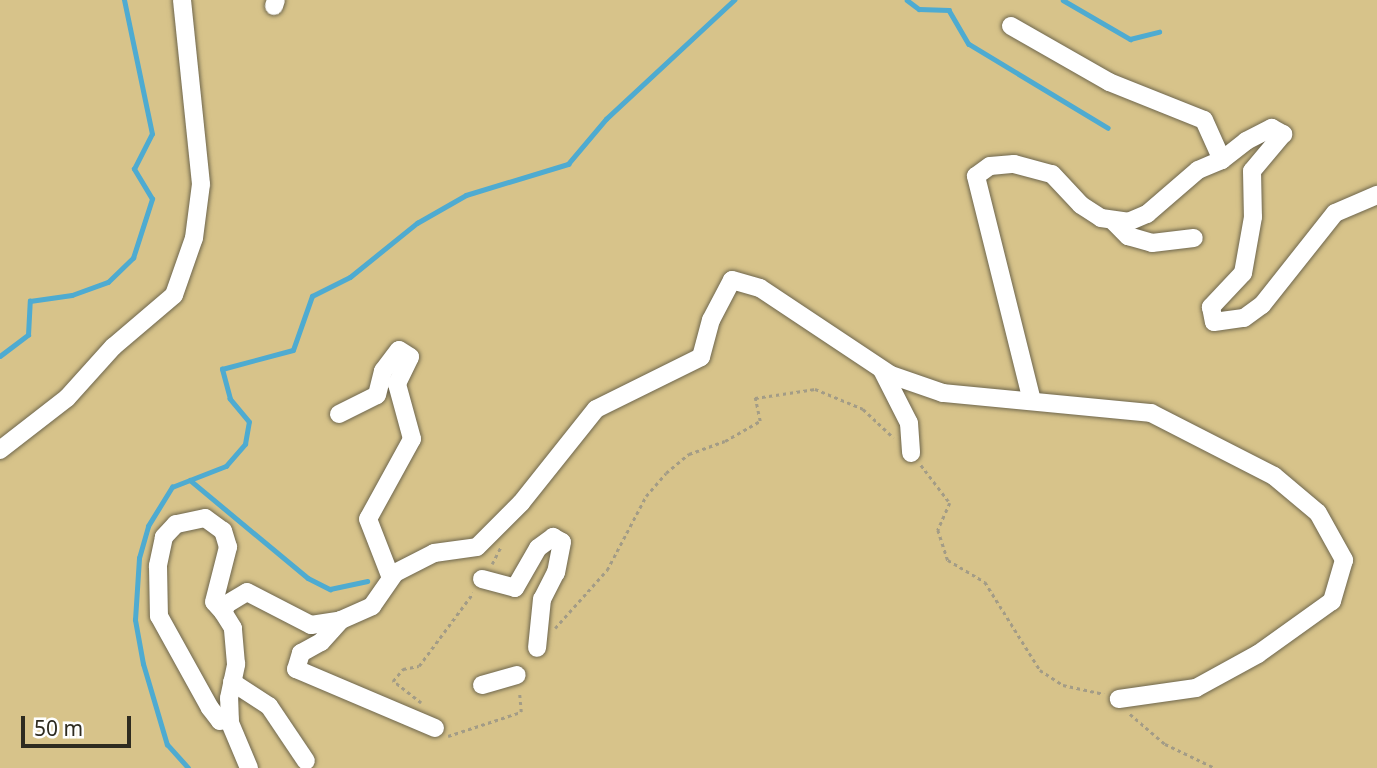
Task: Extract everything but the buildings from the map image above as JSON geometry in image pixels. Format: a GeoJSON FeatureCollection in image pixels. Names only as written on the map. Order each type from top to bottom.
{"type":"FeatureCollection","features":[{"type":"Feature","properties":{"kind":"lane"},"geometry":{"type":"LineString","coordinates":[[0,450],[67,398],[113,346],[174,295],[194,238],[201,184],[182,0]]}},
{"type":"Feature","properties":{"kind":"lane"},"geometry":{"type":"LineString","coordinates":[[1011,26],[1109,82],[1204,120],[1222,160]]}},
{"type":"Feature","properties":{"kind":"lane"},"geometry":{"type":"LineString","coordinates":[[1032,401],[976,176],[990,166],[1014,164],[1052,174],[1081,205],[1112,220],[1128,222],[1147,214],[1198,170],[1222,160],[1272,128],[1283,134],[1252,171],[1253,217],[1243,273],[1211,307],[1214,322],[1244,318],[1262,305],[1335,213],[1377,195]]}},
{"type":"Feature","properties":{"kind":"lane"},"geometry":{"type":"LineString","coordinates":[[1112,220],[1128,236],[1152,243],[1194,238]]}},
{"type":"Feature","properties":{"kind":"lane"},"geometry":{"type":"LineString","coordinates":[[223,612],[247,592],[311,625],[341,620],[372,606],[391,579],[434,554],[477,547],[504,520],[596,409],[701,357],[711,320],[732,280],[760,288],[882,370],[943,393],[1151,413],[1213,442],[1273,476],[1318,513],[1344,560],[1332,601],[1258,654],[1196,688],[1119,699]]}},
{"type":"Feature","properties":{"kind":"lane"},"geometry":{"type":"LineString","coordinates":[[339,414],[377,395],[383,371],[399,350],[410,357],[397,384],[412,439],[368,519],[391,579]]}},
{"type":"Feature","properties":{"kind":"lane"},"geometry":{"type":"LineString","coordinates":[[882,370],[909,423],[911,453]]}},
{"type":"Feature","properties":{"kind":"lane"},"geometry":{"type":"LineString","coordinates":[[230,718],[220,721],[210,708],[159,616],[159,566],[164,537],[176,524],[205,518],[223,531],[228,547],[214,602],[233,628],[230,718],[249,768]]}},
{"type":"Feature","properties":{"kind":"lane"},"geometry":{"type":"LineString","coordinates":[[482,579],[515,587],[538,548],[553,537],[562,541],[556,572],[542,599],[537,648]]}},
{"type":"Feature","properties":{"kind":"lane"},"geometry":{"type":"LineString","coordinates":[[341,620],[321,642],[301,653],[296,669],[435,728]]}},
{"type":"Feature","properties":{"kind":"lane"},"geometry":{"type":"LineString","coordinates":[[482,685],[517,675]]}},
{"type":"Feature","properties":{"kind":"lane"},"geometry":{"type":"LineString","coordinates":[[232,682],[269,706],[306,761]]}},
{"type":"Feature","properties":{"kind":"path"},"geometry":{"type":"LineString","coordinates":[[537,648],[607,570],[646,496],[666,473],[689,454],[726,441],[760,421],[755,398],[792,389],[838,396],[863,409],[911,453],[950,503],[938,530],[948,560],[985,582],[1040,670],[1063,685],[1119,699],[1137,723],[1165,744],[1215,768]]}},
{"type":"Feature","properties":{"kind":"path"},"geometry":{"type":"LineString","coordinates":[[504,520],[505,537],[482,579],[419,666],[403,669],[393,681],[424,705],[435,728],[447,736],[521,712],[517,675]]}},
{"type":"Feature","properties":{"kind":"shaded area"},"geometry":{"type":"Polygon","coordinates":[[[0,0],[1377,0],[1377,768],[0,768],[0,0]]]}},
{"type":"Feature","properties":{"kind":"waterway"},"geometry":{"type":"LineString","coordinates":[[0,356],[28,335],[30,301],[72,295],[108,282],[133,258],[152,199],[134,169],[152,134],[124,0]]}},
{"type":"Feature","properties":{"kind":"waterway"},"geometry":{"type":"LineString","coordinates":[[188,768],[167,745],[143,664],[135,620],[139,558],[148,526],[172,487],[226,466],[245,444],[249,422],[230,399],[222,369],[293,350],[312,296],[350,277],[417,223],[466,195],[568,164],[606,119],[734,0]]}},
{"type":"Feature","properties":{"kind":"waterway"},"geometry":{"type":"LineString","coordinates":[[907,0],[919,9],[949,10],[969,44],[1108,128]]}},
{"type":"Feature","properties":{"kind":"waterway"},"geometry":{"type":"LineString","coordinates":[[1063,0],[1130,39],[1159,32]]}},
{"type":"Feature","properties":{"kind":"waterway"},"geometry":{"type":"LineString","coordinates":[[190,480],[308,578],[330,589],[367,581]]}}]}
